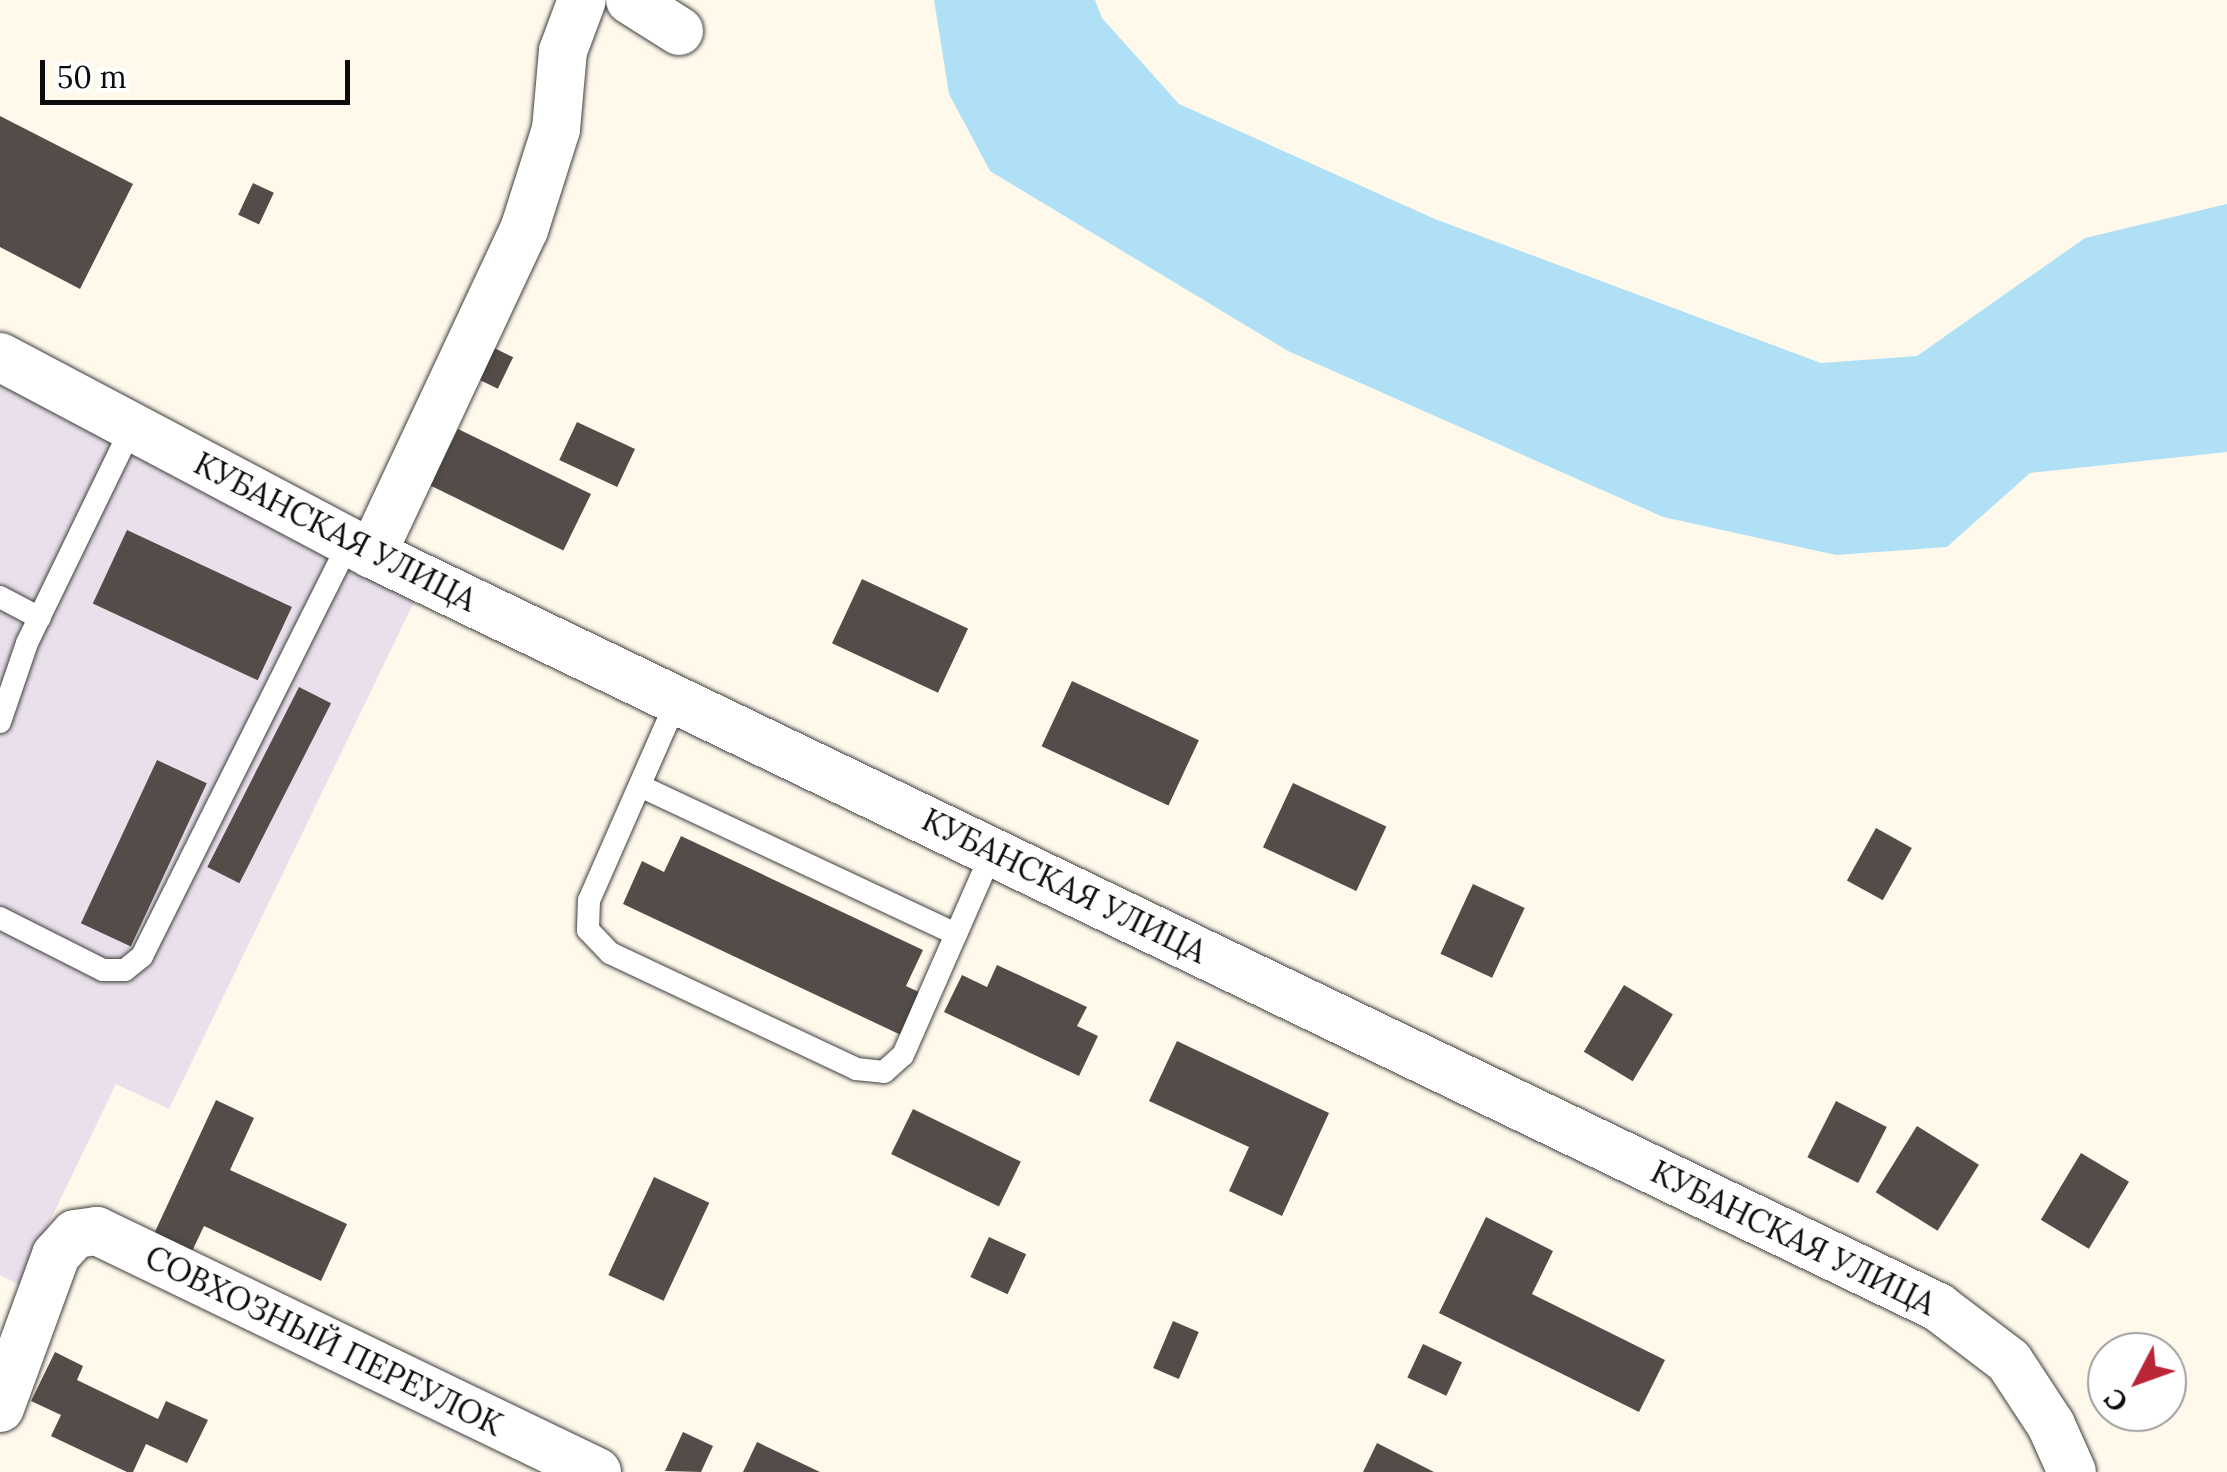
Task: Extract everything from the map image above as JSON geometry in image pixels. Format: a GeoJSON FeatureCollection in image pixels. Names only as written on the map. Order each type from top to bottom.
{"type":"FeatureCollection","features":[{"type":"Feature","properties":{"kind":"street"},"geometry":{"type":"LineString","coordinates":[[360,548],[524,230],[556,128],[563,51],[582,0]]}},
{"type":"Feature","properties":{"kind":"street"},"geometry":{"type":"LineString","coordinates":[[630,0],[679,31]]}},
{"type":"Feature","properties":{"kind":"street","name":"КУБАНСКАЯ УЛИЦА"},"geometry":{"type":"LineString","coordinates":[[0,357],[360,548],[1938,1306],[2009,1361],[2051,1425],[2072,1472]]}},
{"type":"Feature","properties":{"kind":"street","name":"СОВХОЗНЫЙ ПЕРЕУЛОК"},"geometry":{"type":"LineString","coordinates":[[0,1408],[56,1255],[75,1234],[96,1231],[597,1472]]}},
{"type":"Feature","properties":{"kind":"lane"},"geometry":{"type":"LineString","coordinates":[[0,722],[40,618],[132,427]]}},
{"type":"Feature","properties":{"kind":"lane"},"geometry":{"type":"LineString","coordinates":[[0,918],[103,970],[125,970],[142,956],[360,548]]}},
{"type":"Feature","properties":{"kind":"lane"},"geometry":{"type":"LineString","coordinates":[[0,597],[40,618]]}},
{"type":"Feature","properties":{"kind":"lane"},"geometry":{"type":"LineString","coordinates":[[677,700],[589,900],[588,930],[610,953],[856,1069],[884,1072],[903,1055],[992,852]]}},
{"type":"Feature","properties":{"kind":"lane"},"geometry":{"type":"LineString","coordinates":[[640,786],[956,934]]}},
{"type":"Feature","properties":{"kind":"shaded area"},"geometry":{"type":"Polygon","coordinates":[[[0,384],[415,600],[169,1109],[116,1084],[19,1285],[0,1275],[0,384]]]}},
{"type":"Feature","properties":{"kind":"water"},"geometry":{"type":"Polygon","coordinates":[[[934,0],[1095,0],[1102,18],[1179,104],[1435,219],[1821,363],[1917,356],[2085,238],[2227,204],[2227,452],[2030,473],[1947,547],[1836,555],[1663,517],[1288,351],[990,171],[949,94],[934,0]]]}},
{"type":"Feature","properties":{"kind":"building"},"geometry":{"type":"Polygon","coordinates":[[[0,116],[133,184],[80,289],[0,247],[0,116]]]}},
{"type":"Feature","properties":{"kind":"building"},"geometry":{"type":"Polygon","coordinates":[[[253,183],[274,193],[259,224],[238,215],[253,183]]]}},
{"type":"Feature","properties":{"kind":"building"},"geometry":{"type":"Polygon","coordinates":[[[488,345],[513,357],[498,389],[473,376],[488,345]]]}},
{"type":"Feature","properties":{"kind":"building"},"geometry":{"type":"Polygon","coordinates":[[[577,422],[635,449],[617,487],[559,460],[577,422]]]}},
{"type":"Feature","properties":{"kind":"building"},"geometry":{"type":"Polygon","coordinates":[[[458,429],[591,494],[563,551],[430,486],[458,429]]]}},
{"type":"Feature","properties":{"kind":"building"},"geometry":{"type":"Polygon","coordinates":[[[127,530],[292,607],[258,680],[93,603],[127,530]]]}},
{"type":"Feature","properties":{"kind":"building"},"geometry":{"type":"Polygon","coordinates":[[[862,579],[968,628],[938,693],[832,643],[862,579]]]}},
{"type":"Feature","properties":{"kind":"building"},"geometry":{"type":"Polygon","coordinates":[[[1072,681],[1199,740],[1168,805],[1042,746],[1072,681]]]}},
{"type":"Feature","properties":{"kind":"building"},"geometry":{"type":"Polygon","coordinates":[[[299,687],[331,703],[239,883],[207,867],[299,687]]]}},
{"type":"Feature","properties":{"kind":"building"},"geometry":{"type":"Polygon","coordinates":[[[157,760],[207,783],[131,946],[81,923],[157,760]]]}},
{"type":"Feature","properties":{"kind":"building"},"geometry":{"type":"Polygon","coordinates":[[[1293,783],[1386,827],[1356,891],[1263,847],[1293,783]]]}},
{"type":"Feature","properties":{"kind":"building"},"geometry":{"type":"Polygon","coordinates":[[[1876,828],[1912,848],[1883,900],[1847,880],[1876,828]]]}},
{"type":"Feature","properties":{"kind":"building"},"geometry":{"type":"Polygon","coordinates":[[[681,836],[923,950],[906,986],[921,993],[901,1035],[623,904],[642,861],[664,872],[681,836]]]}},
{"type":"Feature","properties":{"kind":"building"},"geometry":{"type":"Polygon","coordinates":[[[1473,884],[1525,908],[1492,978],[1440,954],[1473,884]]]}},
{"type":"Feature","properties":{"kind":"building"},"geometry":{"type":"Polygon","coordinates":[[[997,965],[1087,1007],[1077,1026],[1098,1036],[1079,1076],[944,1012],[962,975],[987,987],[997,965]]]}},
{"type":"Feature","properties":{"kind":"building"},"geometry":{"type":"Polygon","coordinates":[[[1624,985],[1673,1014],[1633,1081],[1584,1052],[1624,985]]]}},
{"type":"Feature","properties":{"kind":"building"},"geometry":{"type":"Polygon","coordinates":[[[1177,1041],[1329,1113],[1282,1216],[1229,1191],[1249,1147],[1149,1101],[1177,1041]]]}},
{"type":"Feature","properties":{"kind":"building"},"geometry":{"type":"Polygon","coordinates":[[[216,1100],[254,1118],[230,1170],[347,1224],[321,1281],[204,1226],[185,1266],[147,1249],[216,1100]]]}},
{"type":"Feature","properties":{"kind":"building"},"geometry":{"type":"Polygon","coordinates":[[[1836,1101],[1887,1127],[1858,1183],[1807,1157],[1836,1101]]]}},
{"type":"Feature","properties":{"kind":"building"},"geometry":{"type":"Polygon","coordinates":[[[913,1109],[1021,1162],[999,1207],[891,1154],[913,1109]]]}},
{"type":"Feature","properties":{"kind":"building"},"geometry":{"type":"Polygon","coordinates":[[[1917,1126],[1979,1165],[1938,1231],[1876,1192],[1917,1126]]]}},
{"type":"Feature","properties":{"kind":"building"},"geometry":{"type":"Polygon","coordinates":[[[2081,1153],[2129,1182],[2089,1249],[2041,1220],[2081,1153]]]}},
{"type":"Feature","properties":{"kind":"building"},"geometry":{"type":"Polygon","coordinates":[[[654,1177],[709,1203],[664,1301],[608,1275],[654,1177]]]}},
{"type":"Feature","properties":{"kind":"building"},"geometry":{"type":"Polygon","coordinates":[[[1486,1217],[1553,1251],[1532,1294],[1665,1360],[1639,1412],[1439,1313],[1486,1217]]]}},
{"type":"Feature","properties":{"kind":"building"},"geometry":{"type":"Polygon","coordinates":[[[989,1237],[1026,1254],[1008,1294],[970,1277],[989,1237]]]}},
{"type":"Feature","properties":{"kind":"building"},"geometry":{"type":"Polygon","coordinates":[[[1173,1321],[1199,1332],[1179,1379],[1153,1368],[1173,1321]]]}},
{"type":"Feature","properties":{"kind":"building"},"geometry":{"type":"Polygon","coordinates":[[[1423,1344],[1462,1362],[1446,1396],[1407,1378],[1423,1344]]]}},
{"type":"Feature","properties":{"kind":"building"},"geometry":{"type":"Polygon","coordinates":[[[55,1352],[83,1366],[77,1380],[158,1419],[166,1401],[208,1420],[187,1463],[146,1444],[133,1472],[127,1472],[51,1436],[61,1415],[31,1401],[55,1352]]]}},
{"type":"Feature","properties":{"kind":"building"},"geometry":{"type":"Polygon","coordinates":[[[683,1432],[713,1446],[701,1472],[665,1471],[683,1432]]]}},
{"type":"Feature","properties":{"kind":"building"},"geometry":{"type":"Polygon","coordinates":[[[757,1442],[820,1472],[743,1472],[757,1442]]]}},
{"type":"Feature","properties":{"kind":"building"},"geometry":{"type":"Polygon","coordinates":[[[1377,1443],[1434,1472],[1363,1472],[1377,1443]]]}}]}
